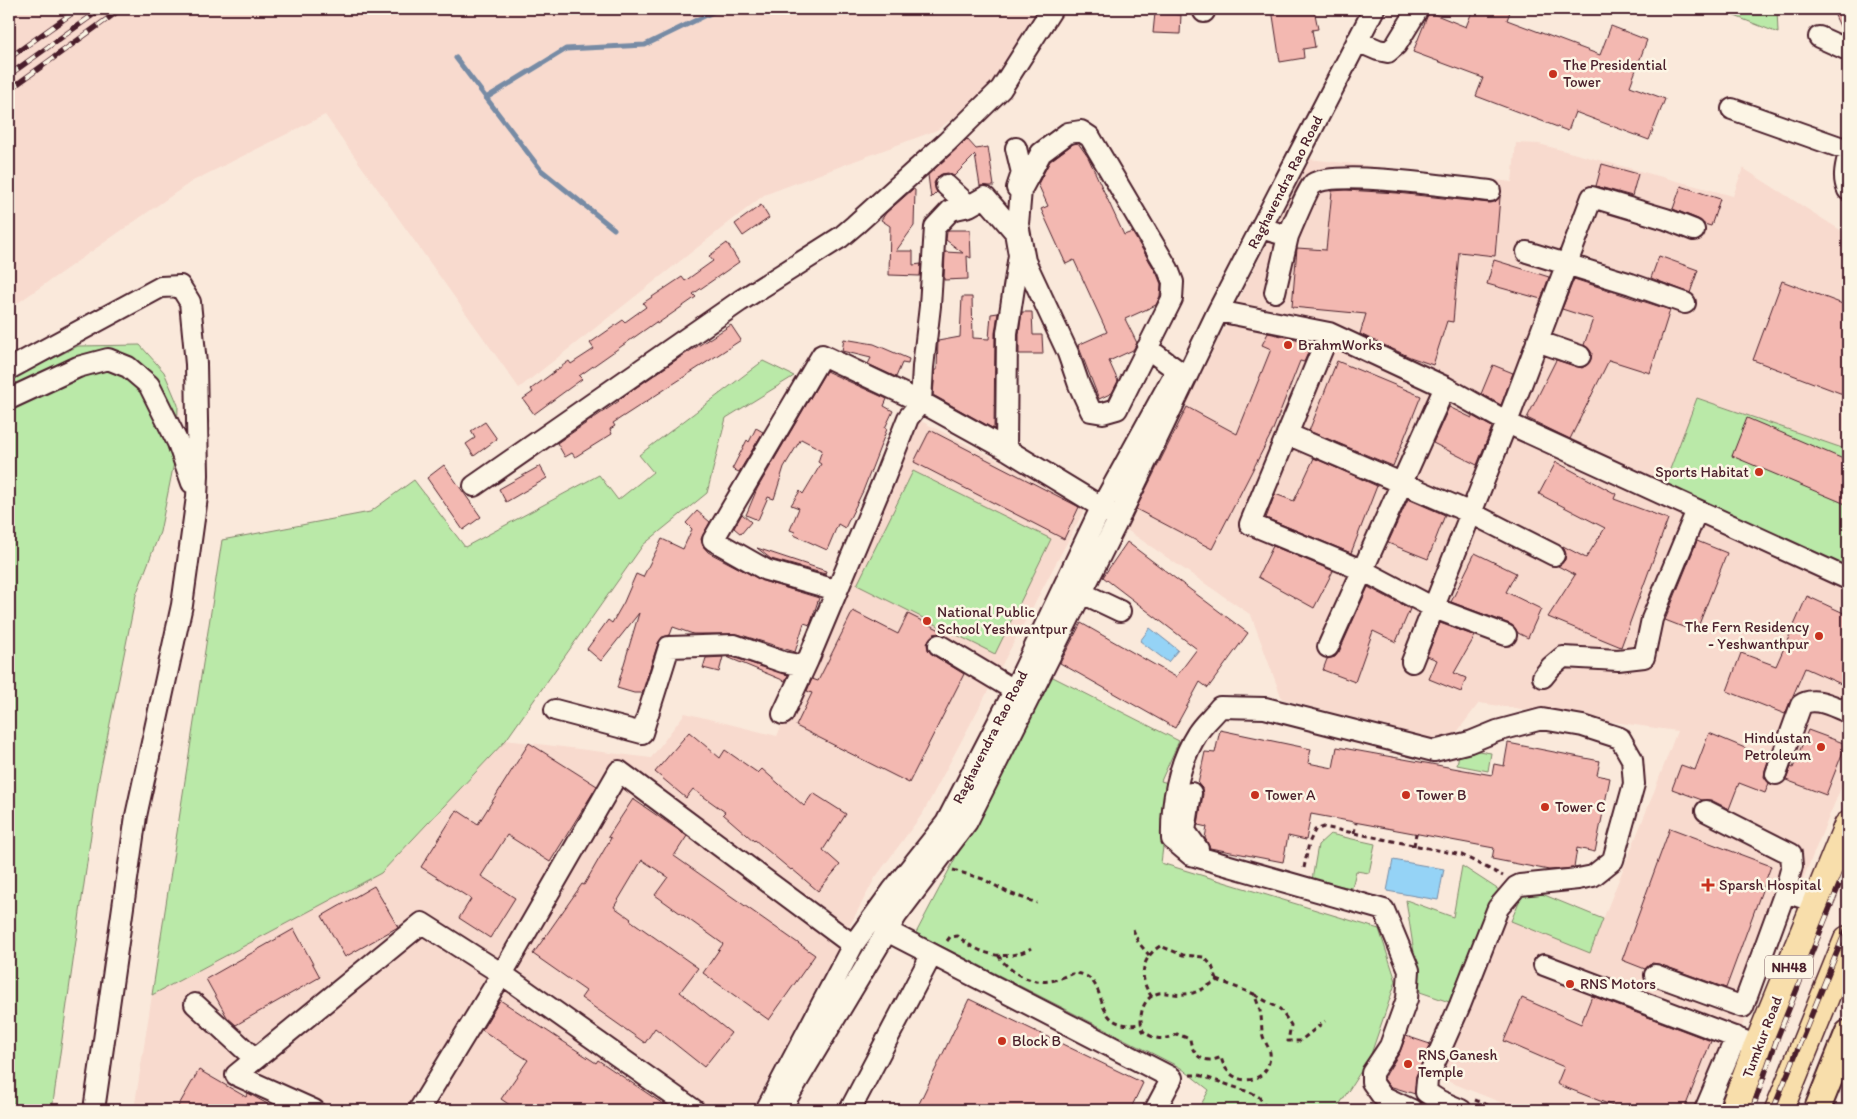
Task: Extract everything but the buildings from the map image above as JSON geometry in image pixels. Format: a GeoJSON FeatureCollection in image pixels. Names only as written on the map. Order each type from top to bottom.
{"type":"FeatureCollection","features":[{"type":"Feature","properties":{"kind":"highway","name":"Tumkur Road"},"geometry":{"type":"LineString","coordinates":[[1734,1110],[1747,1042],[1816,902],[1848,826]]}},
{"type":"Feature","properties":{"kind":"highway","name":"NH48"},"geometry":{"type":"LineString","coordinates":[[1779,1110],[1848,940]]}},
{"type":"Feature","properties":{"kind":"main road"},"geometry":{"type":"LineString","coordinates":[[1817,1110],[1842,1064],[1848,1033]]}},
{"type":"Feature","properties":{"kind":"street"},"geometry":{"type":"LineString","coordinates":[[474,486],[732,307],[841,237],[947,142],[1000,89],[1052,9]]}},
{"type":"Feature","properties":{"kind":"street","name":"Raghavendra Rao Road"},"geometry":{"type":"LineString","coordinates":[[780,1110],[896,916],[967,822],[1119,518],[1218,311],[1374,9]]}},
{"type":"Feature","properties":{"kind":"street"},"geometry":{"type":"LineString","coordinates":[[1357,41],[1388,52],[1396,45],[1412,22],[1418,9]]}},
{"type":"Feature","properties":{"kind":"street"},"geometry":{"type":"LineString","coordinates":[[1819,37],[1848,50]]}},
{"type":"Feature","properties":{"kind":"street"},"geometry":{"type":"LineString","coordinates":[[1732,109],[1848,150]]}},
{"type":"Feature","properties":{"kind":"street"},"geometry":{"type":"LineString","coordinates":[[1080,131],[1090,137],[1168,269],[1173,282],[1172,298],[1148,348],[1117,409],[1103,413],[1091,410],[1079,385],[1068,353],[1025,261],[1018,224],[1021,190],[1041,153],[1068,132],[1080,131]]}},
{"type":"Feature","properties":{"kind":"street"},"geometry":{"type":"LineString","coordinates":[[1007,224],[1022,173],[1016,148]]}},
{"type":"Feature","properties":{"kind":"street"},"geometry":{"type":"LineString","coordinates":[[1848,157],[1844,170],[1848,190]]}},
{"type":"Feature","properties":{"kind":"street"},"geometry":{"type":"LineString","coordinates":[[1275,292],[1288,236],[1311,185],[1322,180],[1359,178],[1490,191]]}},
{"type":"Feature","properties":{"kind":"street"},"geometry":{"type":"LineString","coordinates":[[946,186],[969,206]]}},
{"type":"Feature","properties":{"kind":"street"},"geometry":{"type":"LineString","coordinates":[[783,714],[884,479],[908,418],[921,402],[935,227],[951,210],[969,206],[984,197],[1015,232],[1019,255],[1007,333],[1006,449]]}},
{"type":"Feature","properties":{"kind":"street"},"geometry":{"type":"LineString","coordinates":[[1412,662],[1471,514],[1592,197],[1666,218],[1694,230]]}},
{"type":"Feature","properties":{"kind":"street"},"geometry":{"type":"LineString","coordinates":[[1261,228],[1288,236]]}},
{"type":"Feature","properties":{"kind":"street"},"geometry":{"type":"LineString","coordinates":[[1527,252],[1684,303]]}},
{"type":"Feature","properties":{"kind":"street"},"geometry":{"type":"LineString","coordinates":[[9,369],[161,287],[180,286],[190,302],[196,364],[197,497],[182,605],[136,816],[94,1110]]}},
{"type":"Feature","properties":{"kind":"street"},"geometry":{"type":"LineString","coordinates":[[1218,311],[1329,333],[1445,387],[1506,422],[1848,579]]}},
{"type":"Feature","properties":{"kind":"street"},"geometry":{"type":"LineString","coordinates":[[1329,333],[1250,524],[1362,570],[1434,608],[1506,635]]}},
{"type":"Feature","properties":{"kind":"street"},"geometry":{"type":"LineString","coordinates":[[1537,341],[1580,356]]}},
{"type":"Feature","properties":{"kind":"street"},"geometry":{"type":"LineString","coordinates":[[1148,348],[1177,370]]}},
{"type":"Feature","properties":{"kind":"street"},"geometry":{"type":"LineString","coordinates":[[836,590],[766,570],[713,540],[750,474],[822,355],[921,402],[1006,449],[1119,518]]}},
{"type":"Feature","properties":{"kind":"street","name":"Raghavendra Rao Road"},"geometry":{"type":"LineString","coordinates":[[766,1110],[853,945],[946,822],[1014,690],[1102,506],[1177,370],[1198,356]]}},
{"type":"Feature","properties":{"kind":"street"},"geometry":{"type":"LineString","coordinates":[[9,399],[78,367],[108,359],[128,367],[149,384],[178,443],[197,497]]}},
{"type":"Feature","properties":{"kind":"street"},"geometry":{"type":"LineString","coordinates":[[1328,647],[1445,387]]}},
{"type":"Feature","properties":{"kind":"street"},"geometry":{"type":"LineString","coordinates":[[1287,434],[1471,514],[1554,556]]}},
{"type":"Feature","properties":{"kind":"street"},"geometry":{"type":"LineString","coordinates":[[1543,678],[1551,666],[1563,657],[1618,660],[1644,657],[1652,618],[1697,510]]}},
{"type":"Feature","properties":{"kind":"street"},"geometry":{"type":"LineString","coordinates":[[1082,593],[1120,611]]}},
{"type":"Feature","properties":{"kind":"street"},"geometry":{"type":"LineString","coordinates":[[555,710],[642,733],[669,647],[734,645],[783,662],[805,666]]}},
{"type":"Feature","properties":{"kind":"street"},"geometry":{"type":"LineString","coordinates":[[939,646],[1014,690]]}},
{"type":"Feature","properties":{"kind":"street"},"geometry":{"type":"LineString","coordinates":[[1776,774],[1801,705],[1806,701],[1813,700],[1848,712]]}},
{"type":"Feature","properties":{"kind":"street"},"geometry":{"type":"LineString","coordinates":[[1412,1110],[1382,1096],[1372,1082],[1372,1073],[1390,1046],[1407,999],[1408,970],[1384,910],[1191,855],[1172,839],[1171,815],[1184,756],[1198,732],[1220,707],[1265,708],[1434,751],[1470,742],[1497,731],[1542,720],[1584,726],[1620,738],[1632,760],[1634,784],[1613,860],[1593,876],[1516,887],[1498,908],[1460,1005],[1427,1080],[1426,1092],[1437,1106],[1461,1110]]}},
{"type":"Feature","properties":{"kind":"street"},"geometry":{"type":"LineString","coordinates":[[1544,729],[1624,746]]}},
{"type":"Feature","properties":{"kind":"street"},"geometry":{"type":"LineString","coordinates":[[418,1110],[502,974],[619,771],[853,945]]}},
{"type":"Feature","properties":{"kind":"street"},"geometry":{"type":"LineString","coordinates":[[1191,793],[1185,832],[1198,849],[1213,861]]}},
{"type":"Feature","properties":{"kind":"street"},"geometry":{"type":"LineString","coordinates":[[1655,975],[1742,1008],[1785,892],[1792,866],[1791,854],[1706,811]]}},
{"type":"Feature","properties":{"kind":"street"},"geometry":{"type":"LineString","coordinates":[[1785,892],[1816,902]]}},
{"type":"Feature","properties":{"kind":"street"},"geometry":{"type":"LineString","coordinates":[[314,1110],[236,1075],[422,923],[502,974],[694,1110]]}},
{"type":"Feature","properties":{"kind":"street"},"geometry":{"type":"LineString","coordinates":[[887,931],[1172,1078],[1155,1110]]}},
{"type":"Feature","properties":{"kind":"street"},"geometry":{"type":"LineString","coordinates":[[850,1110],[939,958]]}},
{"type":"Feature","properties":{"kind":"street"},"geometry":{"type":"LineString","coordinates":[[1544,965],[1747,1042],[1705,1110]]}},
{"type":"Feature","properties":{"kind":"street"},"geometry":{"type":"LineString","coordinates":[[195,1004],[255,1059]]}},
{"type":"Feature","properties":{"kind":"path"},"geometry":{"type":"LineString","coordinates":[[1354,834],[1356,822]]}},
{"type":"Feature","properties":{"kind":"path"},"geometry":{"type":"LineString","coordinates":[[1302,886],[1309,842],[1315,830],[1324,827],[1462,855],[1507,877],[1516,887]]}},
{"type":"Feature","properties":{"kind":"path"},"geometry":{"type":"LineString","coordinates":[[1414,846],[1416,833]]}},
{"type":"Feature","properties":{"kind":"path"},"geometry":{"type":"LineString","coordinates":[[935,865],[983,879],[1009,893],[1037,903]]}},
{"type":"Feature","properties":{"kind":"path"},"geometry":{"type":"LineString","coordinates":[[1132,929],[1138,942],[1149,955]]}},
{"type":"Feature","properties":{"kind":"path"},"geometry":{"type":"LineString","coordinates":[[939,958],[948,956],[946,943],[950,937],[954,936],[958,936],[971,947],[978,950],[998,954],[1017,955],[1030,948]]}},
{"type":"Feature","properties":{"kind":"path"},"geometry":{"type":"LineString","coordinates":[[1152,997],[1147,990],[1142,976],[1143,968],[1149,955],[1160,946],[1183,955],[1204,957],[1212,966],[1217,980],[1254,994],[1280,1009],[1292,1025],[1288,1040],[1300,1041],[1324,1022]]}},
{"type":"Feature","properties":{"kind":"path"},"geometry":{"type":"LineString","coordinates":[[998,954],[1010,970],[1028,980],[1050,981],[1073,973],[1087,976],[1096,985],[1102,1006],[1112,1018],[1126,1024],[1141,1024]]}},
{"type":"Feature","properties":{"kind":"path"},"geometry":{"type":"LineString","coordinates":[[1217,980],[1193,993],[1172,994],[1161,992],[1152,997],[1142,1010],[1141,1024],[1143,1031],[1154,1038],[1166,1039],[1177,1034],[1190,1039],[1193,1052],[1198,1057],[1209,1061],[1221,1057],[1226,1071],[1232,1076],[1246,1080],[1254,1079],[1265,1070],[1270,1057],[1270,1050],[1263,1038],[1261,1015],[1254,994]]}},
{"type":"Feature","properties":{"kind":"path"},"geometry":{"type":"LineString","coordinates":[[1172,1078],[1190,1074],[1244,1090],[1259,1098],[1268,1110]]}},
{"type":"Feature","properties":{"kind":"shaded area"},"geometry":{"type":"Polygon","coordinates":[[[9,9],[1068,9],[1030,61],[937,130],[764,195],[519,388],[325,115],[191,182],[9,309],[9,9]]]}},
{"type":"Feature","properties":{"kind":"shaded area"},"geometry":{"type":"Polygon","coordinates":[[[1516,143],[1539,144],[1733,196],[1743,168],[1848,235],[1848,450],[1697,398],[1848,574],[1848,771],[1709,1110],[1520,1110],[1437,1077],[1498,915],[1590,952],[1677,731],[1479,703],[1448,744],[1282,699],[1251,615],[1124,528],[1309,159],[1512,182],[1516,143]]]}},
{"type":"Feature","properties":{"kind":"shaded area"},"geometry":{"type":"Polygon","coordinates":[[[915,418],[1087,505],[923,813],[875,878],[752,1110],[134,1110],[152,995],[381,873],[506,740],[651,758],[685,713],[777,736],[915,418]]]}},
{"type":"Feature","properties":{"kind":"green space"},"geometry":{"type":"Polygon","coordinates":[[[1717,9],[1777,9],[1778,33],[1717,9]]]}},
{"type":"Feature","properties":{"kind":"green space"},"geometry":{"type":"Polygon","coordinates":[[[140,345],[164,372],[178,405],[177,448],[160,532],[136,595],[99,778],[53,1110],[9,1110],[9,380],[78,346],[140,345]]]}},
{"type":"Feature","properties":{"kind":"green space"},"geometry":{"type":"Polygon","coordinates":[[[763,361],[794,376],[726,418],[707,493],[643,545],[506,740],[381,873],[152,995],[222,540],[370,512],[414,480],[465,547],[599,475],[618,500],[653,472],[639,455],[763,361]]]}},
{"type":"Feature","properties":{"kind":"green space","name":"Sports Habitat"},"geometry":{"type":"Polygon","coordinates":[[[1697,398],[1848,450],[1848,574],[1661,493],[1697,398]]]}},
{"type":"Feature","properties":{"kind":"green space"},"geometry":{"type":"Polygon","coordinates":[[[913,471],[1051,539],[995,654],[857,585],[913,471]]]}},
{"type":"Feature","properties":{"kind":"green space"},"geometry":{"type":"Polygon","coordinates":[[[1049,675],[1179,741],[1161,781],[1171,784],[1161,863],[1379,929],[1396,981],[1370,1057],[1336,1110],[1198,1110],[1209,1090],[1181,1068],[916,933],[1049,675]]]}},
{"type":"Feature","properties":{"kind":"green space"},"geometry":{"type":"Polygon","coordinates":[[[1460,748],[1491,753],[1488,771],[1457,765],[1460,748]]]}},
{"type":"Feature","properties":{"kind":"green space"},"geometry":{"type":"Polygon","coordinates":[[[1330,834],[1375,844],[1369,873],[1356,871],[1352,888],[1312,880],[1318,845],[1330,834]]]}},
{"type":"Feature","properties":{"kind":"green space"},"geometry":{"type":"Polygon","coordinates":[[[1462,866],[1499,890],[1455,1004],[1420,992],[1406,900],[1453,917],[1462,866]]]}},
{"type":"Feature","properties":{"kind":"green space"},"geometry":{"type":"Polygon","coordinates":[[[1525,887],[1603,919],[1590,953],[1511,921],[1525,887]]]}},
{"type":"Feature","properties":{"kind":"water"},"geometry":{"type":"Polygon","coordinates":[[[1150,628],[1178,650],[1168,662],[1140,641],[1150,628]]]}},
{"type":"Feature","properties":{"kind":"water"},"geometry":{"type":"Polygon","coordinates":[[[1393,860],[1444,869],[1438,900],[1387,891],[1393,860]]]}},
{"type":"Feature","properties":{"kind":"waterway"},"geometry":{"type":"LineString","coordinates":[[486,98],[566,49],[645,45],[719,9]]}},
{"type":"Feature","properties":{"kind":"waterway"},"geometry":{"type":"LineString","coordinates":[[456,58],[541,170],[614,229]]}},
{"type":"Feature","properties":{"kind":"railway"},"geometry":{"type":"LineString","coordinates":[[9,58],[78,9]]}},
{"type":"Feature","properties":{"kind":"railway"},"geometry":{"type":"LineString","coordinates":[[9,75],[101,9]]}},
{"type":"Feature","properties":{"kind":"railway"},"geometry":{"type":"LineString","coordinates":[[9,90],[121,9]]}},
{"type":"Feature","properties":{"kind":"railway"},"geometry":{"type":"LineString","coordinates":[[1752,1110],[1778,1036],[1848,863]]}},
{"type":"Feature","properties":{"kind":"railway"},"geometry":{"type":"LineString","coordinates":[[1773,1110],[1848,925]]}},
{"type":"Feature","properties":{"kind":"place","name":"The Presidential Tower"},"geometry":{"type":"Point","coordinates":[1553,74]}},
{"type":"Feature","properties":{"kind":"place","name":"BrahmWorks"},"geometry":{"type":"Point","coordinates":[1288,345]}},
{"type":"Feature","properties":{"kind":"place","name":"Sports Habitat"},"geometry":{"type":"Point","coordinates":[1759,472]}},
{"type":"Feature","properties":{"kind":"place","name":"National Public School Yeshwantpur"},"geometry":{"type":"Point","coordinates":[927,621]}},
{"type":"Feature","properties":{"kind":"place","name":"The Fern Residency - Yeshwanthpur"},"geometry":{"type":"Point","coordinates":[1819,636]}},
{"type":"Feature","properties":{"kind":"place","name":"Hindustan Petroleum"},"geometry":{"type":"Point","coordinates":[1821,747]}},
{"type":"Feature","properties":{"kind":"place","name":"Tower A"},"geometry":{"type":"Point","coordinates":[1255,795]}},
{"type":"Feature","properties":{"kind":"place","name":"Tower B"},"geometry":{"type":"Point","coordinates":[1406,795]}},
{"type":"Feature","properties":{"kind":"place","name":"Tower C"},"geometry":{"type":"Point","coordinates":[1545,807]}},
{"type":"Feature","properties":{"kind":"place","name":"Sparsh Hospital"},"geometry":{"type":"Point","coordinates":[1708,885]}},
{"type":"Feature","properties":{"kind":"place","name":"RNS Motors"},"geometry":{"type":"Point","coordinates":[1570,984]}},
{"type":"Feature","properties":{"kind":"place","name":"Block B"},"geometry":{"type":"Point","coordinates":[1002,1041]}},
{"type":"Feature","properties":{"kind":"place","name":"RNS Ganesh Temple"},"geometry":{"type":"Point","coordinates":[1408,1064]}}]}
